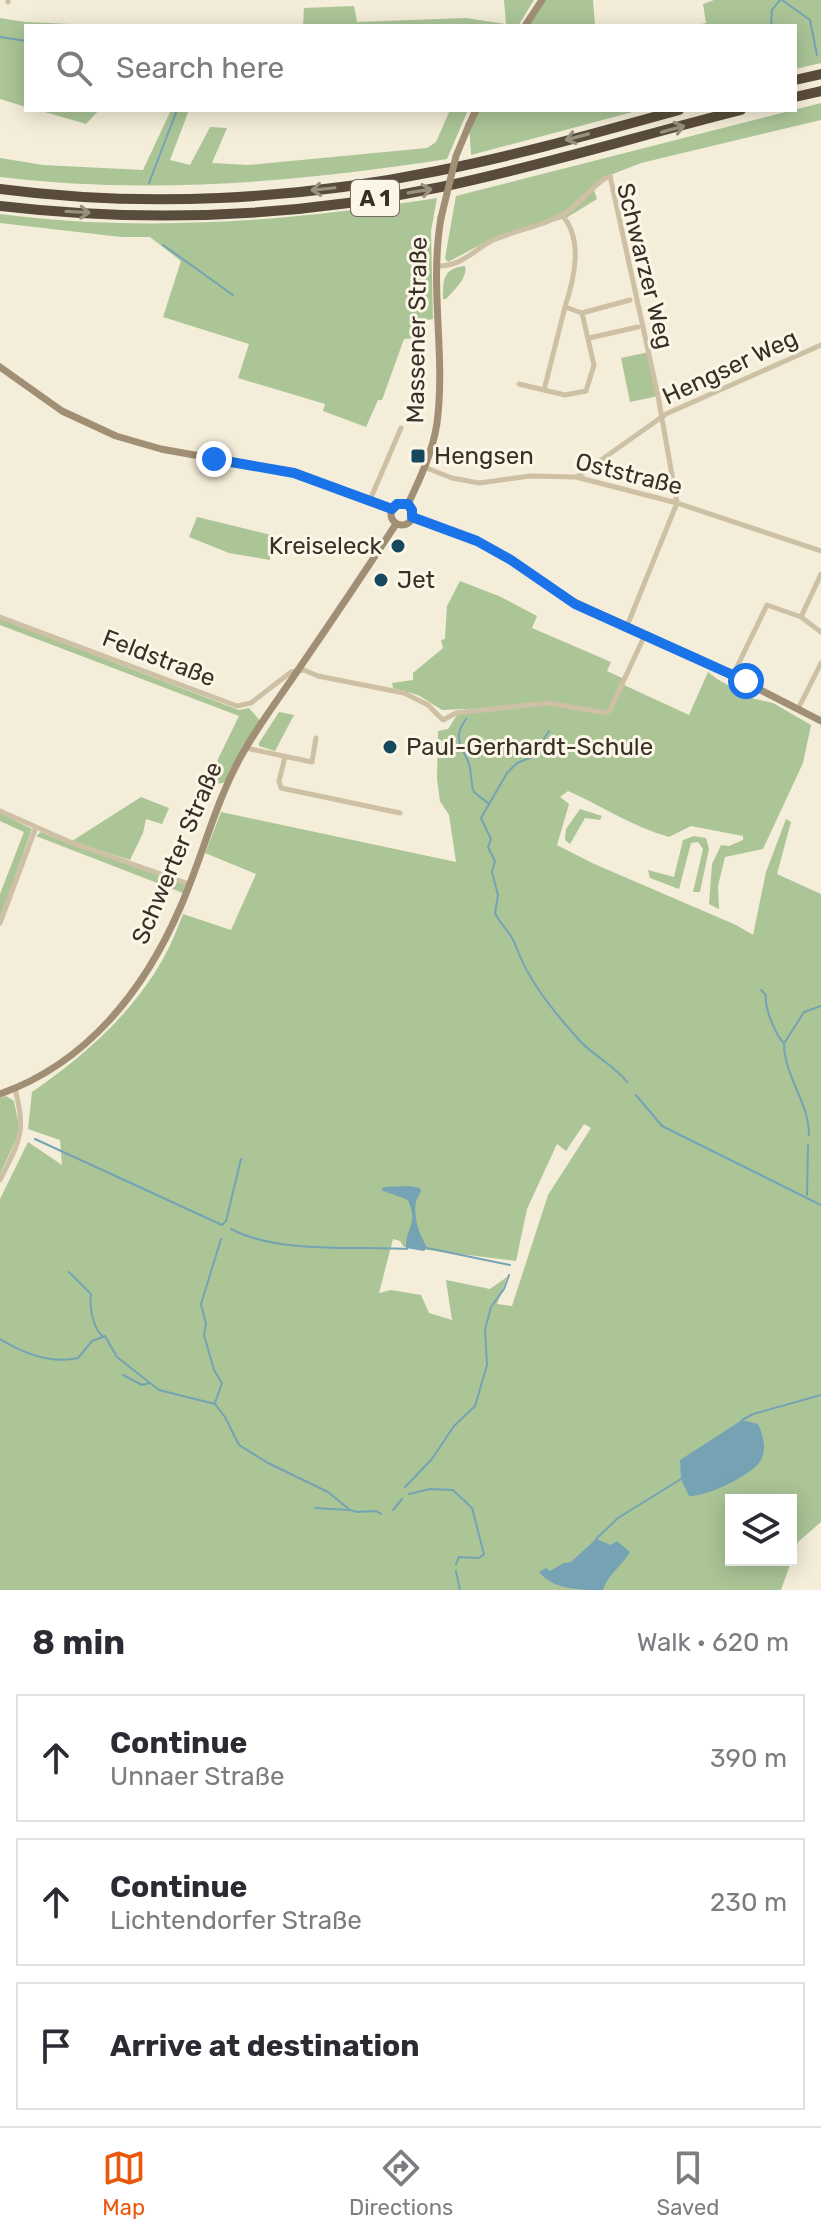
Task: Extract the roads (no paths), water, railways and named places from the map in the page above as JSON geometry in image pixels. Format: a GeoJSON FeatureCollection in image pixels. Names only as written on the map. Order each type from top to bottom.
{"type":"FeatureCollection","features":[{"type":"Feature","properties":{"kind":"highway"},"geometry":{"type":"LineString","coordinates":[[797,80],[821,74]]}},
{"type":"Feature","properties":{"kind":"highway"},"geometry":{"type":"LineString","coordinates":[[797,97],[821,91]]}},
{"type":"Feature","properties":{"kind":"highway","name":"A 1"},"geometry":{"type":"LineString","coordinates":[[0,189],[64,196],[161,199],[241,196],[355,185],[493,159],[671,112]]}},
{"type":"Feature","properties":{"kind":"highway","name":"A 1"},"geometry":{"type":"LineString","coordinates":[[0,206],[62,212],[161,215],[246,212],[358,201],[532,167],[734,112]]}},
{"type":"Feature","properties":{"kind":"main road"},"geometry":{"type":"LineString","coordinates":[[526,24],[542,0]]}},
{"type":"Feature","properties":{"kind":"main road","name":"Massener Straße"},"geometry":{"type":"LineString","coordinates":[[408,504],[436,430],[439,395],[435,266],[441,218],[456,156],[475,112]]}},
{"type":"Feature","properties":{"kind":"main road"},"geometry":{"type":"LineString","coordinates":[[0,367],[62,411],[116,436],[161,449],[294,473],[392,509]]}},
{"type":"Feature","properties":{"kind":"main road"},"geometry":{"type":"LineString","coordinates":[[397,504],[408,504],[412,517],[407,524],[396,524],[391,516],[392,509],[397,504]]}},
{"type":"Feature","properties":{"kind":"main road"},"geometry":{"type":"LineString","coordinates":[[412,517],[477,541],[511,560],[563,597],[733,675],[821,721]]}},
{"type":"Feature","properties":{"kind":"main road","name":"Schwerter Straße"},"geometry":{"type":"LineString","coordinates":[[0,1094],[69,1059],[110,1023],[129,999],[157,954],[189,884],[217,805],[246,748],[396,524]]}},
{"type":"Feature","properties":{"kind":"street","name":"Schwarzer Weg"},"geometry":{"type":"LineString","coordinates":[[562,215],[610,176],[661,417]]}},
{"type":"Feature","properties":{"kind":"street"},"geometry":{"type":"LineString","coordinates":[[435,266],[455,265],[493,240],[562,215],[574,244],[576,260],[544,390]]}},
{"type":"Feature","properties":{"kind":"street"},"geometry":{"type":"LineString","coordinates":[[565,307],[582,313],[630,300]]}},
{"type":"Feature","properties":{"kind":"street"},"geometry":{"type":"LineString","coordinates":[[519,384],[565,395],[586,391],[594,365],[582,313]]}},
{"type":"Feature","properties":{"kind":"street"},"geometry":{"type":"LineString","coordinates":[[589,338],[638,327]]}},
{"type":"Feature","properties":{"kind":"street","name":"Hengser Weg"},"geometry":{"type":"LineString","coordinates":[[576,477],[689,401],[821,345]]}},
{"type":"Feature","properties":{"kind":"street"},"geometry":{"type":"LineString","coordinates":[[627,626],[677,503],[661,417]]}},
{"type":"Feature","properties":{"kind":"street"},"geometry":{"type":"LineString","coordinates":[[370,500],[401,428]]}},
{"type":"Feature","properties":{"kind":"street","name":"Oststraße"},"geometry":{"type":"LineString","coordinates":[[424,467],[452,478],[479,483],[530,476],[576,477],[677,503],[821,551]]}},
{"type":"Feature","properties":{"kind":"street"},"geometry":{"type":"LineString","coordinates":[[801,617],[821,574]]}},
{"type":"Feature","properties":{"kind":"street"},"geometry":{"type":"LineString","coordinates":[[733,675],[767,605],[801,617],[821,632]]}},
{"type":"Feature","properties":{"kind":"street","name":"Feldstraße"},"geometry":{"type":"LineString","coordinates":[[0,617],[237,706],[251,703],[291,672],[299,670]]}},
{"type":"Feature","properties":{"kind":"street"},"geometry":{"type":"LineString","coordinates":[[299,670],[404,693],[424,702],[443,720],[456,713],[548,703],[565,704],[601,714],[610,710],[643,639]]}},
{"type":"Feature","properties":{"kind":"street"},"geometry":{"type":"LineString","coordinates":[[798,709],[821,663]]}},
{"type":"Feature","properties":{"kind":"street","name":"Schwerter Straße"},"geometry":{"type":"LineString","coordinates":[[246,748],[312,762],[316,738]]}},
{"type":"Feature","properties":{"kind":"street"},"geometry":{"type":"LineString","coordinates":[[285,757],[279,781],[281,788],[400,813]]}},
{"type":"Feature","properties":{"kind":"street"},"geometry":{"type":"LineString","coordinates":[[0,811],[70,842],[189,884]]}},
{"type":"Feature","properties":{"kind":"street"},"geometry":{"type":"LineString","coordinates":[[0,923],[36,827]]}},
{"type":"Feature","properties":{"kind":"street"},"geometry":{"type":"LineString","coordinates":[[0,1180],[22,1129],[22,1115],[15,1089]]}},
{"type":"Feature","properties":{"kind":"water"},"geometry":{"type":"Polygon","coordinates":[[[384,1187],[420,1188],[421,1192],[415,1212],[427,1247],[424,1251],[406,1248],[412,1221],[408,1200],[381,1190],[384,1187]]]}},
{"type":"Feature","properties":{"kind":"water"},"geometry":{"type":"Polygon","coordinates":[[[742,1420],[758,1424],[764,1442],[761,1460],[749,1472],[728,1484],[689,1496],[681,1479],[680,1460],[742,1420]]]}},
{"type":"Feature","properties":{"kind":"water"},"geometry":{"type":"Polygon","coordinates":[[[596,1539],[611,1545],[617,1541],[630,1552],[603,1590],[560,1586],[539,1572],[571,1562],[596,1539]]]}},
{"type":"Feature","properties":{"kind":"waterway"},"geometry":{"type":"LineString","coordinates":[[771,24],[772,10],[780,0]]}},
{"type":"Feature","properties":{"kind":"waterway"},"geometry":{"type":"LineString","coordinates":[[782,0],[810,20],[817,55]]}},
{"type":"Feature","properties":{"kind":"waterway"},"geometry":{"type":"LineString","coordinates":[[0,37],[24,41]]}},
{"type":"Feature","properties":{"kind":"waterway"},"geometry":{"type":"LineString","coordinates":[[149,183],[176,112]]}},
{"type":"Feature","properties":{"kind":"waterway"},"geometry":{"type":"LineString","coordinates":[[163,245],[233,295]]}},
{"type":"Feature","properties":{"kind":"waterway"},"geometry":{"type":"LineString","coordinates":[[466,719],[459,732],[460,743],[469,764],[474,792],[489,804]]}},
{"type":"Feature","properties":{"kind":"waterway"},"geometry":{"type":"LineString","coordinates":[[549,731],[532,757],[517,763],[507,773],[481,818],[491,839],[488,847],[495,861],[492,872],[498,895],[495,913],[551,1007],[580,1041],[627,1082]]}},
{"type":"Feature","properties":{"kind":"waterway"},"geometry":{"type":"LineString","coordinates":[[761,990],[766,995],[774,1027],[784,1043],[788,1067],[805,1111],[809,1135]]}},
{"type":"Feature","properties":{"kind":"waterway"},"geometry":{"type":"LineString","coordinates":[[785,1042],[804,1012],[821,1006]]}},
{"type":"Feature","properties":{"kind":"waterway"},"geometry":{"type":"LineString","coordinates":[[636,1095],[662,1126],[821,1205]]}},
{"type":"Feature","properties":{"kind":"waterway"},"geometry":{"type":"LineString","coordinates":[[35,1139],[222,1225],[226,1221],[241,1159]]}},
{"type":"Feature","properties":{"kind":"waterway"},"geometry":{"type":"LineString","coordinates":[[807,1195],[808,1145]]}},
{"type":"Feature","properties":{"kind":"waterway"},"geometry":{"type":"LineString","coordinates":[[231,1229],[250,1237],[293,1246],[407,1249]]}},
{"type":"Feature","properties":{"kind":"waterway"},"geometry":{"type":"LineString","coordinates":[[215,1403],[222,1383],[214,1370],[204,1335],[206,1324],[201,1304],[221,1239]]}},
{"type":"Feature","properties":{"kind":"waterway"},"geometry":{"type":"LineString","coordinates":[[427,1248],[510,1265]]}},
{"type":"Feature","properties":{"kind":"waterway"},"geometry":{"type":"LineString","coordinates":[[69,1272],[91,1294],[92,1317],[103,1337]]}},
{"type":"Feature","properties":{"kind":"waterway"},"geometry":{"type":"LineString","coordinates":[[405,1487],[432,1459],[454,1426],[475,1406],[487,1365],[485,1329],[491,1307],[504,1289],[509,1275]]}},
{"type":"Feature","properties":{"kind":"waterway"},"geometry":{"type":"LineString","coordinates":[[0,1339],[18,1349],[58,1360],[78,1358],[92,1341],[105,1336],[117,1357],[159,1390],[215,1404],[239,1445],[328,1492],[350,1510],[381,1514]]}},
{"type":"Feature","properties":{"kind":"waterway"},"geometry":{"type":"LineString","coordinates":[[123,1375],[142,1385],[149,1383]]}},
{"type":"Feature","properties":{"kind":"waterway"},"geometry":{"type":"LineString","coordinates":[[742,1420],[753,1414],[821,1395]]}},
{"type":"Feature","properties":{"kind":"waterway"},"geometry":{"type":"LineString","coordinates":[[596,1539],[618,1518],[681,1479]]}},
{"type":"Feature","properties":{"kind":"waterway"},"geometry":{"type":"LineString","coordinates":[[409,1494],[430,1489],[453,1490],[472,1508],[484,1554],[479,1558],[459,1557],[456,1564]]}},
{"type":"Feature","properties":{"kind":"waterway"},"geometry":{"type":"LineString","coordinates":[[393,1510],[402,1499]]}},
{"type":"Feature","properties":{"kind":"waterway"},"geometry":{"type":"LineString","coordinates":[[315,1508],[350,1510]]}},
{"type":"Feature","properties":{"kind":"waterway"},"geometry":{"type":"LineString","coordinates":[[456,1571],[460,1590]]}},
{"type":"Feature","properties":{"kind":"place","name":"Hengsen"},"geometry":{"type":"Point","coordinates":[418,456]}},
{"type":"Feature","properties":{"kind":"place","name":"Kreiseleck"},"geometry":{"type":"Point","coordinates":[398,546]}},
{"type":"Feature","properties":{"kind":"place","name":"Jet"},"geometry":{"type":"Point","coordinates":[381,580]}},
{"type":"Feature","properties":{"kind":"place","name":"Paul-Gerhardt-Schule"},"geometry":{"type":"Point","coordinates":[390,747]}}]}
